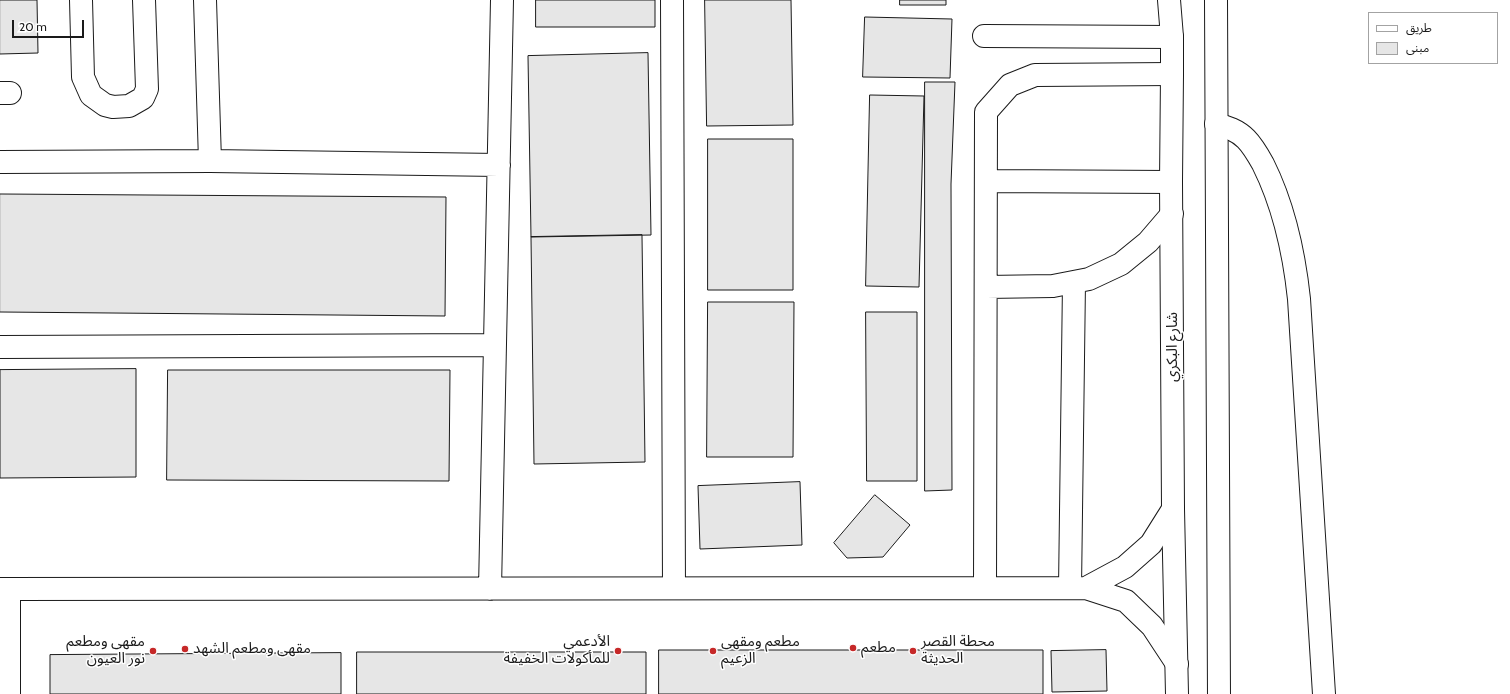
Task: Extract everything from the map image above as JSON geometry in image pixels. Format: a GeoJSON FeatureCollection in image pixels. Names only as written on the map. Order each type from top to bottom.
{"type":"FeatureCollection","features":[{"type":"Feature","properties":{"kind":"street"},"geometry":{"type":"LineString","coordinates":[[81,0],[83,77],[90,95],[105,105],[113,107],[129,106],[143,98],[147,89],[144,0]]}},
{"type":"Feature","properties":{"kind":"street"},"geometry":{"type":"LineString","coordinates":[[206,0],[210,160]]}},
{"type":"Feature","properties":{"kind":"street"},"geometry":{"type":"LineString","coordinates":[[490,589],[502,0]]}},
{"type":"Feature","properties":{"kind":"street"},"geometry":{"type":"LineString","coordinates":[[672,0],[674,588]]}},
{"type":"Feature","properties":{"kind":"street","name":"شارع البكري"},"geometry":{"type":"LineString","coordinates":[[1169,0],[1172,37],[1171,182],[1173,509],[1177,694]]}},
{"type":"Feature","properties":{"kind":"street"},"geometry":{"type":"LineString","coordinates":[[1216,0],[1219,694]]}},
{"type":"Feature","properties":{"kind":"street"},"geometry":{"type":"LineString","coordinates":[[984,36],[1172,37]]}},
{"type":"Feature","properties":{"kind":"street"},"geometry":{"type":"LineString","coordinates":[[985,588],[986,112],[1010,85],[1035,75],[1172,74]]}},
{"type":"Feature","properties":{"kind":"street"},"geometry":{"type":"LineString","coordinates":[[1216,124],[1232,129],[1246,138],[1256,151],[1270,178],[1281,210],[1290,239],[1296,268],[1324,694]]}},
{"type":"Feature","properties":{"kind":"street"},"geometry":{"type":"LineString","coordinates":[[0,162],[210,160],[499,165]]}},
{"type":"Feature","properties":{"kind":"street"},"geometry":{"type":"LineString","coordinates":[[986,181],[1171,182]]}},
{"type":"Feature","properties":{"kind":"street"},"geometry":{"type":"LineString","coordinates":[[986,288],[1053,286],[1089,279],[1121,264],[1148,242],[1172,214]]}},
{"type":"Feature","properties":{"kind":"street"},"geometry":{"type":"LineString","coordinates":[[1074,282],[1078,588]]}},
{"type":"Feature","properties":{"kind":"street"},"geometry":{"type":"LineString","coordinates":[[0,347],[494,345]]}},
{"type":"Feature","properties":{"kind":"street"},"geometry":{"type":"LineString","coordinates":[[1078,588],[1125,567],[1151,544],[1173,509]]}},
{"type":"Feature","properties":{"kind":"street"},"geometry":{"type":"LineString","coordinates":[[9,694],[4,589],[1078,588],[1126,601],[1152,626],[1177,664]]}},
{"type":"Feature","properties":{"kind":"building"},"geometry":{"type":"Polygon","coordinates":[[[0,0],[37,0],[38,53],[0,54],[0,0]]]}},
{"type":"Feature","properties":{"kind":"building"},"geometry":{"type":"Polygon","coordinates":[[[536,0],[655,0],[655,27],[536,27],[536,0]]]}},
{"type":"Feature","properties":{"kind":"building"},"geometry":{"type":"Polygon","coordinates":[[[705,0],[791,0],[793,125],[707,126],[705,0]]]}},
{"type":"Feature","properties":{"kind":"building"},"geometry":{"type":"Polygon","coordinates":[[[900,0],[946,0],[946,5],[900,5],[900,0]]]}},
{"type":"Feature","properties":{"kind":"building"},"geometry":{"type":"Polygon","coordinates":[[[865,17],[952,19],[950,78],[863,77],[865,17]]]}},
{"type":"Feature","properties":{"kind":"building"},"geometry":{"type":"Polygon","coordinates":[[[648,53],[651,235],[531,237],[528,56],[648,53]]]}},
{"type":"Feature","properties":{"kind":"building"},"geometry":{"type":"Polygon","coordinates":[[[925,82],[955,82],[951,184],[952,490],[925,491],[925,82]]]}},
{"type":"Feature","properties":{"kind":"building"},"geometry":{"type":"Polygon","coordinates":[[[870,95],[924,96],[919,287],[866,286],[870,95]]]}},
{"type":"Feature","properties":{"kind":"building"},"geometry":{"type":"Polygon","coordinates":[[[708,139],[793,139],[793,290],[708,290],[708,139]]]}},
{"type":"Feature","properties":{"kind":"building"},"geometry":{"type":"Polygon","coordinates":[[[0,194],[446,197],[445,316],[0,312],[0,194]]]}},
{"type":"Feature","properties":{"kind":"building"},"geometry":{"type":"Polygon","coordinates":[[[642,235],[645,462],[534,464],[531,237],[642,235]]]}},
{"type":"Feature","properties":{"kind":"building"},"geometry":{"type":"Polygon","coordinates":[[[708,302],[794,302],[793,457],[707,457],[708,302]]]}},
{"type":"Feature","properties":{"kind":"building"},"geometry":{"type":"Polygon","coordinates":[[[866,312],[917,312],[917,481],[867,481],[866,312]]]}},
{"type":"Feature","properties":{"kind":"building"},"geometry":{"type":"Polygon","coordinates":[[[136,369],[136,477],[0,478],[0,370],[136,369]]]}},
{"type":"Feature","properties":{"kind":"building"},"geometry":{"type":"Polygon","coordinates":[[[168,370],[450,370],[449,481],[167,480],[168,370]]]}},
{"type":"Feature","properties":{"kind":"building"},"geometry":{"type":"Polygon","coordinates":[[[800,482],[802,545],[700,549],[698,486],[800,482]]]}},
{"type":"Feature","properties":{"kind":"building"},"geometry":{"type":"Polygon","coordinates":[[[875,495],[910,525],[883,557],[847,558],[834,543],[875,495]]]}},
{"type":"Feature","properties":{"kind":"building"},"geometry":{"type":"Polygon","coordinates":[[[659,650],[1043,650],[1043,694],[659,694],[659,650]]]}},
{"type":"Feature","properties":{"kind":"building"},"geometry":{"type":"Polygon","coordinates":[[[1106,650],[1107,691],[1052,692],[1051,651],[1106,650]]]}},
{"type":"Feature","properties":{"kind":"building"},"geometry":{"type":"Polygon","coordinates":[[[357,652],[646,652],[646,694],[357,694],[357,652]]]}},
{"type":"Feature","properties":{"kind":"building"},"geometry":{"type":"Polygon","coordinates":[[[341,653],[341,694],[50,694],[50,655],[341,653]]]}},
{"type":"Feature","properties":{"kind":"place","name":"مطعم"},"geometry":{"type":"Point","coordinates":[853,648]}},
{"type":"Feature","properties":{"kind":"place","name":"مقهى ومطعم الشهد"},"geometry":{"type":"Point","coordinates":[185,649]}},
{"type":"Feature","properties":{"kind":"place","name":"مقهى ومطعم نور العيون"},"geometry":{"type":"Point","coordinates":[153,651]}},
{"type":"Feature","properties":{"kind":"place","name":"الأدعمي للمأكولات الخفيفة"},"geometry":{"type":"Point","coordinates":[618,651]}},
{"type":"Feature","properties":{"kind":"place","name":"مطعم ومقهى الزعيم"},"geometry":{"type":"Point","coordinates":[713,651]}},
{"type":"Feature","properties":{"kind":"place","name":"محطة القصر الحديثة"},"geometry":{"type":"Point","coordinates":[913,651]}}]}
